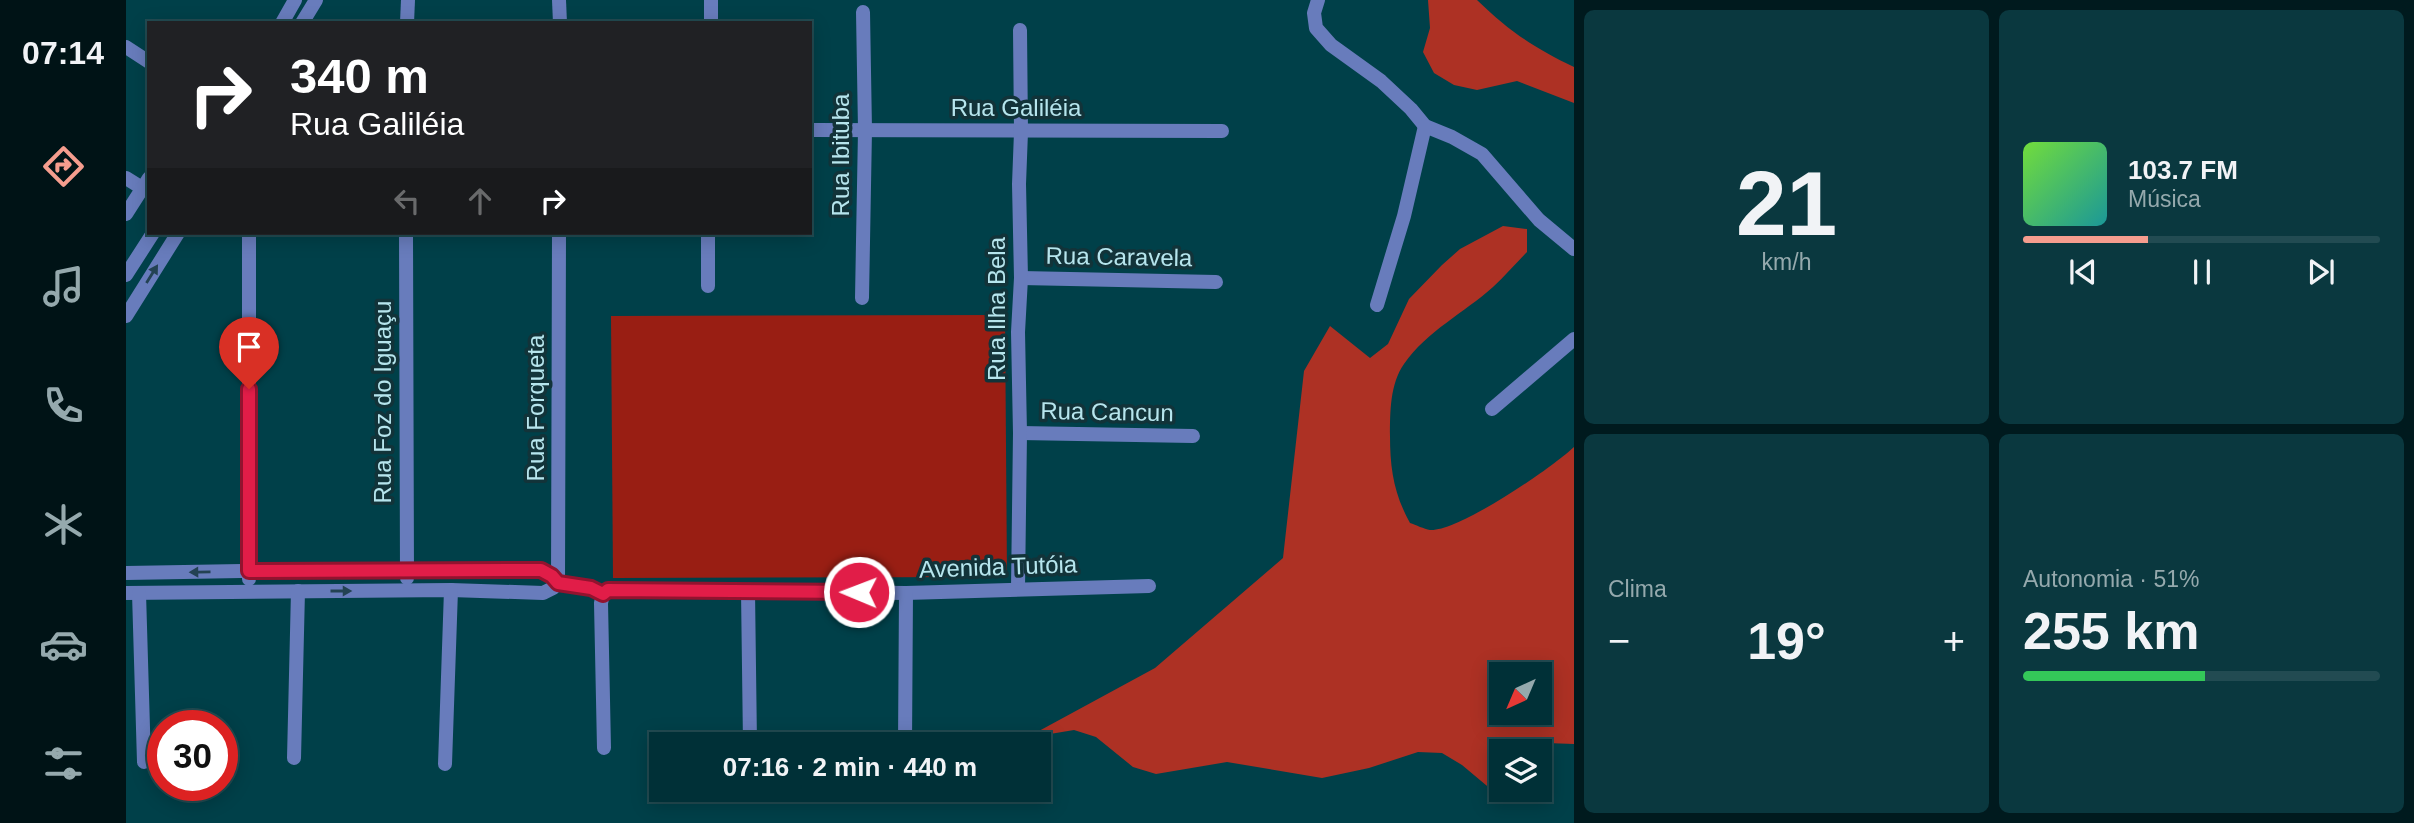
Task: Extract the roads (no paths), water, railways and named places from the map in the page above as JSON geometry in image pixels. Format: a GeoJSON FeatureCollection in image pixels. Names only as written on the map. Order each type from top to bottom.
{"type":"FeatureCollection","features":[{"type":"Feature","properties":{"kind":"street"},"geometry":{"type":"LineString","coordinates":[[283,21],[295,0]]}},
{"type":"Feature","properties":{"kind":"street"},"geometry":{"type":"LineString","coordinates":[[303,21],[316,0]]}},
{"type":"Feature","properties":{"kind":"street"},"geometry":{"type":"LineString","coordinates":[[407,21],[408,0]]}},
{"type":"Feature","properties":{"kind":"street"},"geometry":{"type":"LineString","coordinates":[[559,0],[560,21]]}},
{"type":"Feature","properties":{"kind":"street"},"geometry":{"type":"LineString","coordinates":[[711,0],[711,21]]}},
{"type":"Feature","properties":{"kind":"street"},"geometry":{"type":"LineString","coordinates":[[1318,0],[1314,13],[1322,36],[1388,88],[1425,127],[1452,137],[1482,154],[1539,220],[1574,249]]}},
{"type":"Feature","properties":{"kind":"street","name":"Rua Ibituba"},"geometry":{"type":"LineString","coordinates":[[862,298],[865,130],[863,12]]}},
{"type":"Feature","properties":{"kind":"street","name":"Rua Ilha Bela"},"geometry":{"type":"LineString","coordinates":[[1018,589],[1020,30]]}},
{"type":"Feature","properties":{"kind":"street"},"geometry":{"type":"LineString","coordinates":[[126,47],[147,61]]}},
{"type":"Feature","properties":{"kind":"street"},"geometry":{"type":"LineString","coordinates":[[1377,305],[1404,216],[1425,127]]}},
{"type":"Feature","properties":{"kind":"street","name":"Rua Galiléia"},"geometry":{"type":"LineString","coordinates":[[812,130],[1222,131]]}},
{"type":"Feature","properties":{"kind":"street"},"geometry":{"type":"LineString","coordinates":[[126,178],[145,183],[126,214]]}},
{"type":"Feature","properties":{"kind":"street"},"geometry":{"type":"LineString","coordinates":[[126,275],[152,235]]}},
{"type":"Feature","properties":{"kind":"street"},"geometry":{"type":"LineString","coordinates":[[126,316],[177,235]]}},
{"type":"Feature","properties":{"kind":"street"},"geometry":{"type":"LineString","coordinates":[[248,590],[249,235]]}},
{"type":"Feature","properties":{"kind":"street","name":"Rua Foz do Iguaçu"},"geometry":{"type":"LineString","coordinates":[[406,235],[407,590]]}},
{"type":"Feature","properties":{"kind":"street","name":"Rua Forqueta"},"geometry":{"type":"LineString","coordinates":[[558,583],[559,235]]}},
{"type":"Feature","properties":{"kind":"street"},"geometry":{"type":"LineString","coordinates":[[708,235],[708,286]]}},
{"type":"Feature","properties":{"kind":"street","name":"Rua Caravela"},"geometry":{"type":"LineString","coordinates":[[1021,278],[1216,282]]}},
{"type":"Feature","properties":{"kind":"street"},"geometry":{"type":"LineString","coordinates":[[1492,409],[1574,339]]}},
{"type":"Feature","properties":{"kind":"street","name":"Rua Cancun"},"geometry":{"type":"LineString","coordinates":[[1020,433],[1193,436]]}},
{"type":"Feature","properties":{"kind":"street","name":"Avenida Tutóia"},"geometry":{"type":"LineString","coordinates":[[126,573],[541,570],[558,583],[591,588],[603,594],[608,590],[906,593],[1149,586]]}},
{"type":"Feature","properties":{"kind":"street","name":"Avenida Tutóia"},"geometry":{"type":"LineString","coordinates":[[132,593],[451,590],[543,593],[558,583]]}},
{"type":"Feature","properties":{"kind":"street"},"geometry":{"type":"LineString","coordinates":[[445,764],[451,590]]}},
{"type":"Feature","properties":{"kind":"street"},"geometry":{"type":"LineString","coordinates":[[294,758],[298,591]]}},
{"type":"Feature","properties":{"kind":"street"},"geometry":{"type":"LineString","coordinates":[[748,591],[750,732]]}},
{"type":"Feature","properties":{"kind":"street"},"geometry":{"type":"LineString","coordinates":[[132,593],[144,762]]}},
{"type":"Feature","properties":{"kind":"street"},"geometry":{"type":"LineString","coordinates":[[905,732],[906,593]]}},
{"type":"Feature","properties":{"kind":"street"},"geometry":{"type":"LineString","coordinates":[[603,594],[604,748]]}}]}
